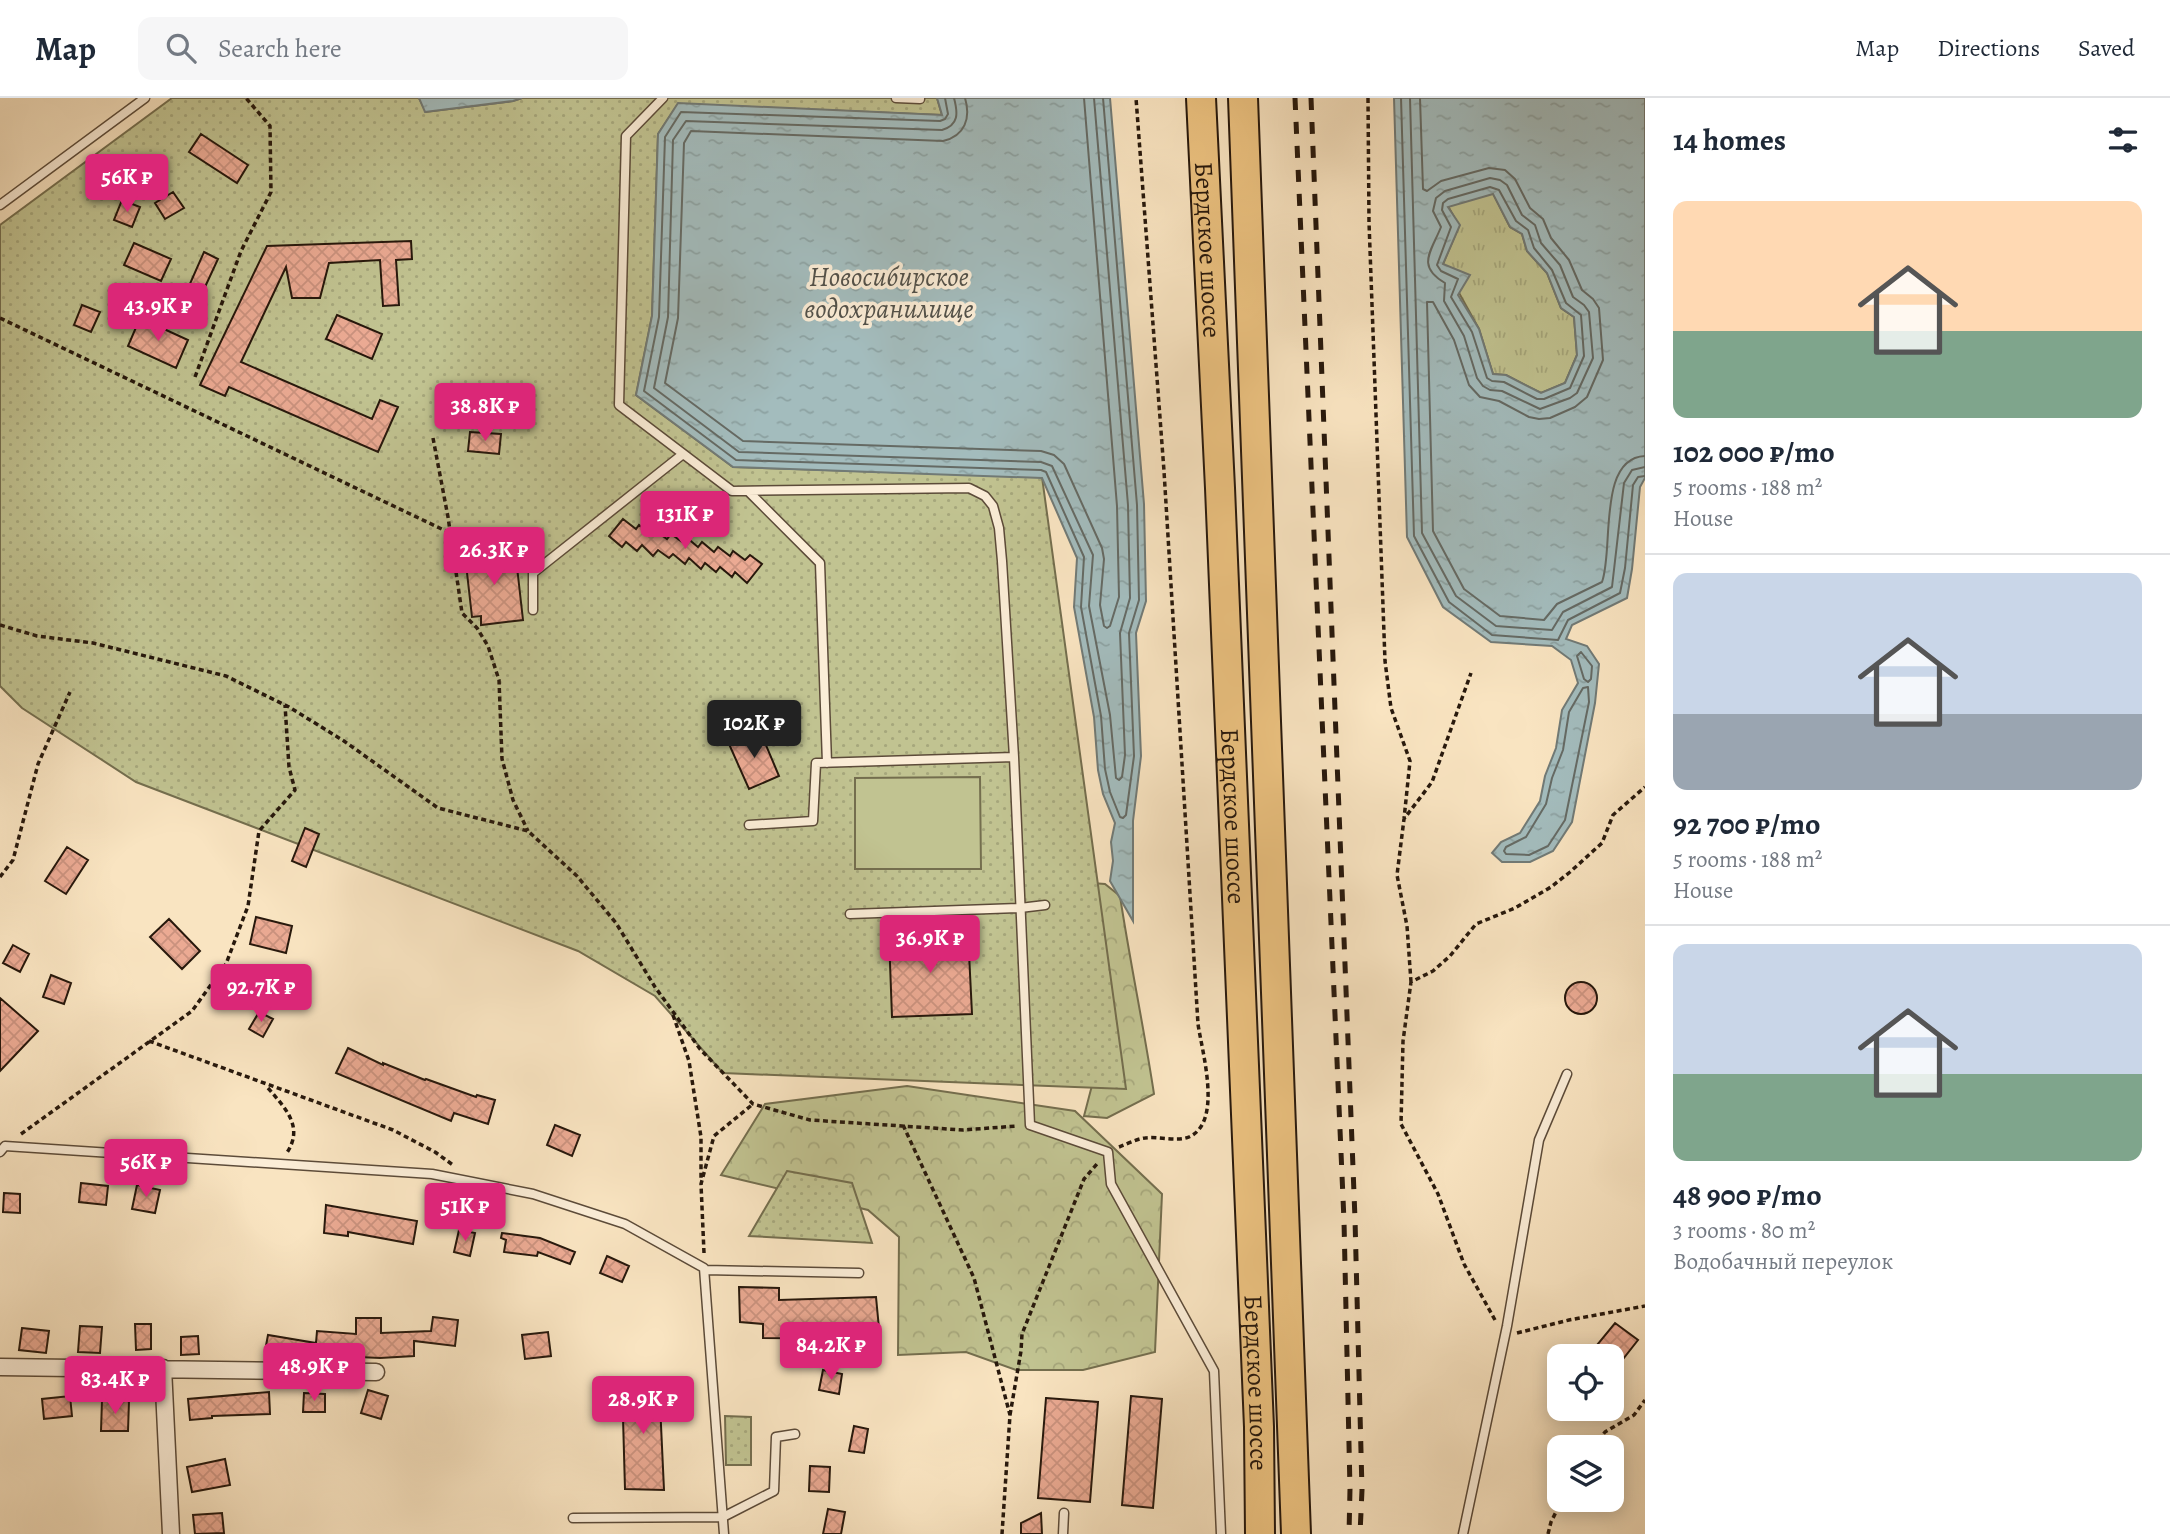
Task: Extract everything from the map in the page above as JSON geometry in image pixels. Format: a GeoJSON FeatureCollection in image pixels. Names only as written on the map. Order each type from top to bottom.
{"type":"FeatureCollection","features":[{"type":"Feature","properties":{"kind":"highway","name":"Бердское шоссе"},"geometry":{"type":"LineString","coordinates":[[1201,98],[1259,1427],[1260,1534]]}},
{"type":"Feature","properties":{"kind":"highway","name":"Бердское шоссе"},"geometry":{"type":"LineString","coordinates":[[1243,98],[1296,1534]]}},
{"type":"Feature","properties":{"kind":"street"},"geometry":{"type":"LineString","coordinates":[[0,1367],[376,1372]]}},
{"type":"Feature","properties":{"kind":"street"},"geometry":{"type":"LineString","coordinates":[[163,1368],[171,1534]]}},
{"type":"Feature","properties":{"kind":"lane"},"geometry":{"type":"LineString","coordinates":[[0,205],[145,98]]}},
{"type":"Feature","properties":{"kind":"lane"},"geometry":{"type":"LineString","coordinates":[[663,98],[626,136],[619,405],[732,491],[969,488],[985,495],[993,506],[1003,561],[1030,1125],[1108,1152],[1111,1184],[1214,1371],[1220,1534]]}},
{"type":"Feature","properties":{"kind":"lane"},"geometry":{"type":"LineString","coordinates":[[896,98],[920,99]]}},
{"type":"Feature","properties":{"kind":"lane"},"geometry":{"type":"LineString","coordinates":[[533,610],[533,573],[683,454]]}},
{"type":"Feature","properties":{"kind":"lane"},"geometry":{"type":"LineString","coordinates":[[748,491],[820,563],[827,763]]}},
{"type":"Feature","properties":{"kind":"lane"},"geometry":{"type":"LineString","coordinates":[[749,825],[813,821],[816,763],[1014,757]]}},
{"type":"Feature","properties":{"kind":"lane"},"geometry":{"type":"LineString","coordinates":[[850,914],[1045,905]]}},
{"type":"Feature","properties":{"kind":"lane"},"geometry":{"type":"LineString","coordinates":[[1463,1534],[1505,1337],[1539,1140],[1567,1074]]}},
{"type":"Feature","properties":{"kind":"lane"},"geometry":{"type":"LineString","coordinates":[[2,1149],[432,1174],[533,1194],[625,1224],[705,1269],[859,1273]]}},
{"type":"Feature","properties":{"kind":"lane"},"geometry":{"type":"LineString","coordinates":[[705,1269],[724,1534]]}},
{"type":"Feature","properties":{"kind":"lane"},"geometry":{"type":"LineString","coordinates":[[573,1518],[723,1517],[774,1491],[776,1437],[795,1434]]}},
{"type":"Feature","properties":{"kind":"lane"},"geometry":{"type":"LineString","coordinates":[[1063,1534],[1064,1513]]}},
{"type":"Feature","properties":{"kind":"path"},"geometry":{"type":"LineString","coordinates":[[195,377],[241,251],[271,192],[270,126],[246,98]]}},
{"type":"Feature","properties":{"kind":"path"},"geometry":{"type":"LineString","coordinates":[[1002,1534],[1010,1415],[1022,1334],[1084,1179],[1108,1152],[1143,1138],[1188,1138],[1200,1129],[1209,1113],[1198,1024],[1164,471],[1136,98]]}},
{"type":"Feature","properties":{"kind":"path"},"geometry":{"type":"LineString","coordinates":[[1368,98],[1369,222],[1384,647],[1391,708],[1410,761],[1397,875],[1407,926],[1411,982],[1403,1041],[1401,1124],[1438,1194],[1464,1264],[1505,1337],[1569,1320],[1645,1306]]}},
{"type":"Feature","properties":{"kind":"path"},"geometry":{"type":"LineString","coordinates":[[0,318],[450,533]]}},
{"type":"Feature","properties":{"kind":"path"},"geometry":{"type":"LineString","coordinates":[[433,438],[462,613],[477,628],[488,646],[499,680],[502,760],[513,800],[528,831],[577,876],[616,923],[671,1010],[700,1049],[753,1104],[810,1120],[963,1130],[1030,1125]]}},
{"type":"Feature","properties":{"kind":"path"},"geometry":{"type":"LineString","coordinates":[[0,625],[37,636],[93,643],[226,676],[285,705],[344,741],[438,808],[528,831]]}},
{"type":"Feature","properties":{"kind":"path"},"geometry":{"type":"LineString","coordinates":[[1404,819],[1432,782],[1471,673]]}},
{"type":"Feature","properties":{"kind":"path"},"geometry":{"type":"LineString","coordinates":[[0,877],[13,859],[38,764],[71,692]]}},
{"type":"Feature","properties":{"kind":"path"},"geometry":{"type":"LineString","coordinates":[[2,1149],[192,1011],[226,964],[248,906],[259,831],[295,790],[289,767],[285,705]]}},
{"type":"Feature","properties":{"kind":"path"},"geometry":{"type":"LineString","coordinates":[[1411,982],[1433,971],[1450,956],[1476,924],[1524,902],[1551,887],[1570,872],[1602,843],[1613,815],[1645,787]]}},
{"type":"Feature","properties":{"kind":"path"},"geometry":{"type":"LineString","coordinates":[[671,1010],[689,1061],[701,1137],[705,1269]]}},
{"type":"Feature","properties":{"kind":"path"},"geometry":{"type":"LineString","coordinates":[[149,1041],[393,1130],[435,1152],[476,1183]]}},
{"type":"Feature","properties":{"kind":"path"},"geometry":{"type":"LineString","coordinates":[[266,1085],[291,1115],[291,1147],[278,1164]]}},
{"type":"Feature","properties":{"kind":"path"},"geometry":{"type":"LineString","coordinates":[[701,1184],[714,1136],[753,1104]]}},
{"type":"Feature","properties":{"kind":"path"},"geometry":{"type":"LineString","coordinates":[[903,1125],[974,1278],[1010,1415]]}},
{"type":"Feature","properties":{"kind":"path"},"geometry":{"type":"LineString","coordinates":[[1603,1435],[1634,1415],[1645,1400]]}},
{"type":"Feature","properties":{"kind":"path"},"geometry":{"type":"LineString","coordinates":[[1548,1534],[1556,1512]]}},
{"type":"Feature","properties":{"kind":"green space"},"geometry":{"type":"Polygon","coordinates":[[[172,98],[419,98],[426,112],[522,98],[937,98],[942,115],[678,104],[658,134],[652,316],[636,395],[733,467],[1042,477],[1126,1089],[723,1073],[655,996],[578,951],[136,782],[22,708],[0,686],[0,225],[172,98]]]}},
{"type":"Feature","properties":{"kind":"green space"},"geometry":{"type":"Polygon","coordinates":[[[1493,193],[1510,227],[1522,234],[1527,251],[1547,273],[1561,308],[1574,317],[1577,355],[1565,383],[1541,393],[1506,375],[1493,374],[1479,329],[1443,264],[1459,226],[1448,206],[1493,193]]]}},
{"type":"Feature","properties":{"kind":"green space"},"geometry":{"type":"Polygon","coordinates":[[[980,777],[981,869],[855,869],[855,778],[980,777]]]}},
{"type":"Feature","properties":{"kind":"green space"},"geometry":{"type":"Polygon","coordinates":[[[1064,881],[1105,884],[1120,896],[1154,1094],[1107,1118],[1084,1116],[1102,1047],[1064,881]]]}},
{"type":"Feature","properties":{"kind":"green space"},"geometry":{"type":"Polygon","coordinates":[[[907,1086],[1075,1111],[1162,1194],[1155,1352],[1083,1370],[1016,1370],[966,1352],[898,1355],[899,1237],[868,1210],[721,1175],[765,1104],[907,1086]]]}},
{"type":"Feature","properties":{"kind":"green space"},"geometry":{"type":"Polygon","coordinates":[[[787,1171],[852,1183],[872,1243],[749,1236],[787,1171]]]}},
{"type":"Feature","properties":{"kind":"green space"},"geometry":{"type":"Polygon","coordinates":[[[725,1416],[751,1417],[751,1465],[726,1465],[725,1416]]]}},
{"type":"Feature","properties":{"kind":"water"},"geometry":{"type":"Polygon","coordinates":[[[419,98],[522,98],[425,112],[419,98]]]}},
{"type":"Feature","properties":{"kind":"water","name":"Новосибирское водохранилище"},"geometry":{"type":"Polygon","coordinates":[[[937,98],[1110,98],[1144,504],[1146,601],[1136,633],[1141,756],[1133,821],[1133,921],[1110,881],[1113,861],[1111,842],[1115,823],[1103,794],[1098,770],[1094,717],[1074,607],[1077,558],[1042,478],[733,467],[636,395],[652,316],[658,134],[678,103],[942,115],[937,98]]]}},
{"type":"Feature","properties":{"kind":"water"},"geometry":{"type":"Polygon","coordinates":[[[1394,98],[1645,98],[1645,478],[1640,487],[1632,569],[1627,598],[1572,625],[1566,639],[1587,646],[1599,664],[1595,703],[1572,822],[1553,851],[1530,862],[1502,862],[1492,853],[1501,842],[1520,833],[1540,801],[1545,776],[1556,748],[1562,710],[1578,683],[1571,660],[1552,646],[1491,642],[1443,607],[1407,537],[1394,98]],[[1493,194],[1448,207],[1460,225],[1443,264],[1470,275],[1458,295],[1479,329],[1493,374],[1506,375],[1541,393],[1565,383],[1577,355],[1574,317],[1561,308],[1547,273],[1527,251],[1522,234],[1510,227],[1493,194]]]}},
{"type":"Feature","properties":{"kind":"building"},"geometry":{"type":"Polygon","coordinates":[[[201,134],[248,165],[237,183],[189,152],[201,134]]]}},
{"type":"Feature","properties":{"kind":"building"},"geometry":{"type":"Polygon","coordinates":[[[173,192],[184,208],[165,219],[155,203],[173,192]]]}},
{"type":"Feature","properties":{"kind":"building"},"geometry":{"type":"Polygon","coordinates":[[[122,200],[140,207],[132,227],[114,220],[122,200]]]}},
{"type":"Feature","properties":{"kind":"building"},"geometry":{"type":"Polygon","coordinates":[[[411,241],[412,259],[396,260],[399,305],[383,306],[380,260],[329,263],[320,298],[292,298],[286,267],[241,362],[372,419],[380,400],[398,407],[378,452],[229,387],[225,396],[200,385],[267,246],[411,241]]]}},
{"type":"Feature","properties":{"kind":"building"},"geometry":{"type":"Polygon","coordinates":[[[134,243],[171,259],[161,281],[124,265],[134,243]]]}},
{"type":"Feature","properties":{"kind":"building"},"geometry":{"type":"Polygon","coordinates":[[[204,252],[218,259],[198,302],[185,295],[204,252]]]}},
{"type":"Feature","properties":{"kind":"building"},"geometry":{"type":"Polygon","coordinates":[[[82,305],[100,312],[91,332],[74,325],[82,305]]]}},
{"type":"Feature","properties":{"kind":"building"},"geometry":{"type":"Polygon","coordinates":[[[337,315],[382,334],[372,359],[326,339],[337,315]]]}},
{"type":"Feature","properties":{"kind":"building"},"geometry":{"type":"Polygon","coordinates":[[[140,318],[188,340],[176,368],[128,346],[140,318]]]}},
{"type":"Feature","properties":{"kind":"building"},"geometry":{"type":"Polygon","coordinates":[[[470,432],[501,434],[499,454],[468,451],[470,432]]]}},
{"type":"Feature","properties":{"kind":"building"},"geometry":{"type":"Polygon","coordinates":[[[623,519],[636,529],[639,525],[651,534],[655,530],[667,539],[671,534],[682,542],[686,537],[698,547],[702,542],[714,552],[718,547],[730,556],[733,551],[745,560],[750,555],[762,564],[747,583],[735,572],[732,577],[720,567],[716,572],[705,563],[701,569],[689,558],[685,564],[673,554],[669,558],[658,550],[653,556],[642,545],[637,551],[626,542],[622,547],[609,536],[623,519]]]}},
{"type":"Feature","properties":{"kind":"building"},"geometry":{"type":"Polygon","coordinates":[[[515,549],[523,620],[481,625],[481,616],[472,617],[465,555],[515,549]]]}},
{"type":"Feature","properties":{"kind":"building"},"geometry":{"type":"Polygon","coordinates":[[[760,731],[779,776],[749,789],[729,744],[760,731]]]}},
{"type":"Feature","properties":{"kind":"building"},"geometry":{"type":"Polygon","coordinates":[[[305,828],[319,834],[306,867],[292,861],[305,828]]]}},
{"type":"Feature","properties":{"kind":"building"},"geometry":{"type":"Polygon","coordinates":[[[67,847],[88,860],[66,894],[45,881],[67,847]]]}},
{"type":"Feature","properties":{"kind":"building"},"geometry":{"type":"Polygon","coordinates":[[[256,917],[292,926],[286,953],[250,944],[256,917]]]}},
{"type":"Feature","properties":{"kind":"building"},"geometry":{"type":"Polygon","coordinates":[[[169,919],[200,951],[182,969],[150,937],[169,919]]]}},
{"type":"Feature","properties":{"kind":"building"},"geometry":{"type":"Polygon","coordinates":[[[968,933],[972,1014],[892,1017],[889,936],[968,933]]]}},
{"type":"Feature","properties":{"kind":"building"},"geometry":{"type":"Polygon","coordinates":[[[13,945],[29,954],[20,972],[3,963],[13,945]]]}},
{"type":"Feature","properties":{"kind":"building"},"geometry":{"type":"Polygon","coordinates":[[[51,975],[71,983],[64,1004],[43,997],[51,975]]]}},
{"type":"Feature","properties":{"kind":"building"},"geometry":{"type":"Polygon","coordinates":[[[1581,982],[1593,986],[1597,998],[1593,1010],[1581,1014],[1569,1010],[1565,998],[1569,986],[1581,982]]]}},
{"type":"Feature","properties":{"kind":"building"},"geometry":{"type":"Polygon","coordinates":[[[0,998],[38,1031],[0,1071],[0,998]]]}},
{"type":"Feature","properties":{"kind":"building"},"geometry":{"type":"Polygon","coordinates":[[[259,1012],[273,1019],[263,1037],[249,1029],[259,1012]]]}},
{"type":"Feature","properties":{"kind":"building"},"geometry":{"type":"Polygon","coordinates":[[[348,1048],[383,1065],[425,1080],[476,1097],[477,1095],[495,1100],[488,1124],[454,1113],[451,1121],[336,1073],[348,1048]]]}},
{"type":"Feature","properties":{"kind":"building"},"geometry":{"type":"Polygon","coordinates":[[[555,1125],[580,1135],[572,1156],[547,1145],[555,1125]]]}},
{"type":"Feature","properties":{"kind":"building"},"geometry":{"type":"Polygon","coordinates":[[[81,1183],[108,1186],[106,1205],[79,1202],[81,1183]]]}},
{"type":"Feature","properties":{"kind":"building"},"geometry":{"type":"Polygon","coordinates":[[[137,1185],[160,1190],[155,1213],[132,1209],[137,1185]]]}},
{"type":"Feature","properties":{"kind":"building"},"geometry":{"type":"Polygon","coordinates":[[[4,1193],[20,1194],[20,1213],[3,1212],[4,1193]]]}},
{"type":"Feature","properties":{"kind":"building"},"geometry":{"type":"Polygon","coordinates":[[[326,1205],[417,1221],[413,1244],[348,1232],[348,1236],[324,1233],[326,1205]]]}},
{"type":"Feature","properties":{"kind":"building"},"geometry":{"type":"Polygon","coordinates":[[[459,1230],[475,1233],[470,1256],[454,1252],[459,1230]]]}},
{"type":"Feature","properties":{"kind":"building"},"geometry":{"type":"Polygon","coordinates":[[[502,1233],[540,1238],[575,1252],[570,1264],[538,1252],[537,1256],[504,1252],[506,1240],[501,1238],[502,1233]]]}},
{"type":"Feature","properties":{"kind":"building"},"geometry":{"type":"Polygon","coordinates":[[[607,1256],[629,1266],[622,1282],[600,1273],[607,1256]]]}},
{"type":"Feature","properties":{"kind":"building"},"geometry":{"type":"Polygon","coordinates":[[[739,1287],[779,1288],[779,1300],[876,1297],[880,1339],[763,1338],[763,1324],[740,1322],[739,1287]]]}},
{"type":"Feature","properties":{"kind":"building"},"geometry":{"type":"Polygon","coordinates":[[[433,1317],[458,1320],[455,1346],[414,1341],[414,1356],[380,1358],[295,1356],[265,1351],[268,1335],[316,1343],[317,1331],[356,1334],[356,1318],[381,1318],[381,1333],[431,1331],[433,1317]]]}},
{"type":"Feature","properties":{"kind":"building"},"geometry":{"type":"Polygon","coordinates":[[[1615,1323],[1638,1340],[1624,1358],[1624,1344],[1598,1344],[1615,1323]]]}},
{"type":"Feature","properties":{"kind":"building"},"geometry":{"type":"Polygon","coordinates":[[[135,1324],[151,1324],[151,1349],[136,1350],[135,1324]]]}},
{"type":"Feature","properties":{"kind":"building"},"geometry":{"type":"Polygon","coordinates":[[[80,1326],[102,1327],[100,1353],[78,1352],[80,1326]]]}},
{"type":"Feature","properties":{"kind":"building"},"geometry":{"type":"Polygon","coordinates":[[[22,1328],[49,1331],[46,1353],[19,1350],[22,1328]]]}},
{"type":"Feature","properties":{"kind":"building"},"geometry":{"type":"Polygon","coordinates":[[[548,1332],[551,1356],[525,1359],[522,1335],[548,1332]]]}},
{"type":"Feature","properties":{"kind":"building"},"geometry":{"type":"Polygon","coordinates":[[[198,1336],[199,1354],[181,1355],[181,1337],[198,1336]]]}},
{"type":"Feature","properties":{"kind":"building"},"geometry":{"type":"Polygon","coordinates":[[[823,1370],[842,1374],[839,1394],[819,1390],[823,1370]]]}},
{"type":"Feature","properties":{"kind":"building"},"geometry":{"type":"Polygon","coordinates":[[[622,1382],[659,1382],[664,1490],[625,1489],[622,1382]]]}},
{"type":"Feature","properties":{"kind":"building"},"geometry":{"type":"Polygon","coordinates":[[[368,1390],[388,1396],[381,1419],[361,1413],[368,1390]]]}},
{"type":"Feature","properties":{"kind":"building"},"geometry":{"type":"Polygon","coordinates":[[[269,1392],[270,1414],[212,1416],[190,1420],[188,1399],[269,1392]]]}},
{"type":"Feature","properties":{"kind":"building"},"geometry":{"type":"Polygon","coordinates":[[[304,1393],[325,1394],[325,1412],[303,1412],[304,1393]]]}},
{"type":"Feature","properties":{"kind":"building"},"geometry":{"type":"Polygon","coordinates":[[[70,1396],[72,1416],[44,1419],[42,1399],[70,1396]]]}},
{"type":"Feature","properties":{"kind":"building"},"geometry":{"type":"Polygon","coordinates":[[[1131,1396],[1162,1399],[1153,1508],[1122,1505],[1131,1396]]]}},
{"type":"Feature","properties":{"kind":"building"},"geometry":{"type":"Polygon","coordinates":[[[1046,1398],[1098,1402],[1090,1502],[1038,1498],[1046,1398]]]}},
{"type":"Feature","properties":{"kind":"building"},"geometry":{"type":"Polygon","coordinates":[[[102,1400],[129,1401],[128,1431],[101,1431],[102,1400]]]}},
{"type":"Feature","properties":{"kind":"building"},"geometry":{"type":"Polygon","coordinates":[[[854,1426],[868,1429],[864,1453],[849,1451],[854,1426]]]}},
{"type":"Feature","properties":{"kind":"building"},"geometry":{"type":"Polygon","coordinates":[[[225,1459],[230,1485],[192,1492],[187,1467],[225,1459]]]}},
{"type":"Feature","properties":{"kind":"building"},"geometry":{"type":"Polygon","coordinates":[[[810,1466],[830,1467],[829,1492],[809,1491],[810,1466]]]}},
{"type":"Feature","properties":{"kind":"building"},"geometry":{"type":"Polygon","coordinates":[[[828,1509],[845,1512],[841,1534],[823,1534],[828,1509]]]}},
{"type":"Feature","properties":{"kind":"building"},"geometry":{"type":"Polygon","coordinates":[[[222,1513],[224,1533],[195,1534],[193,1515],[222,1513]]]}},
{"type":"Feature","properties":{"kind":"building"},"geometry":{"type":"Polygon","coordinates":[[[1041,1513],[1042,1534],[1021,1534],[1021,1523],[1041,1513]]]}},
{"type":"Feature","properties":{"kind":"railway"},"geometry":{"type":"LineString","coordinates":[[1295,98],[1344,1221],[1349,1534]]}},
{"type":"Feature","properties":{"kind":"railway"},"geometry":{"type":"LineString","coordinates":[[1311,98],[1355,1219],[1362,1490],[1360,1534]]}}]}
